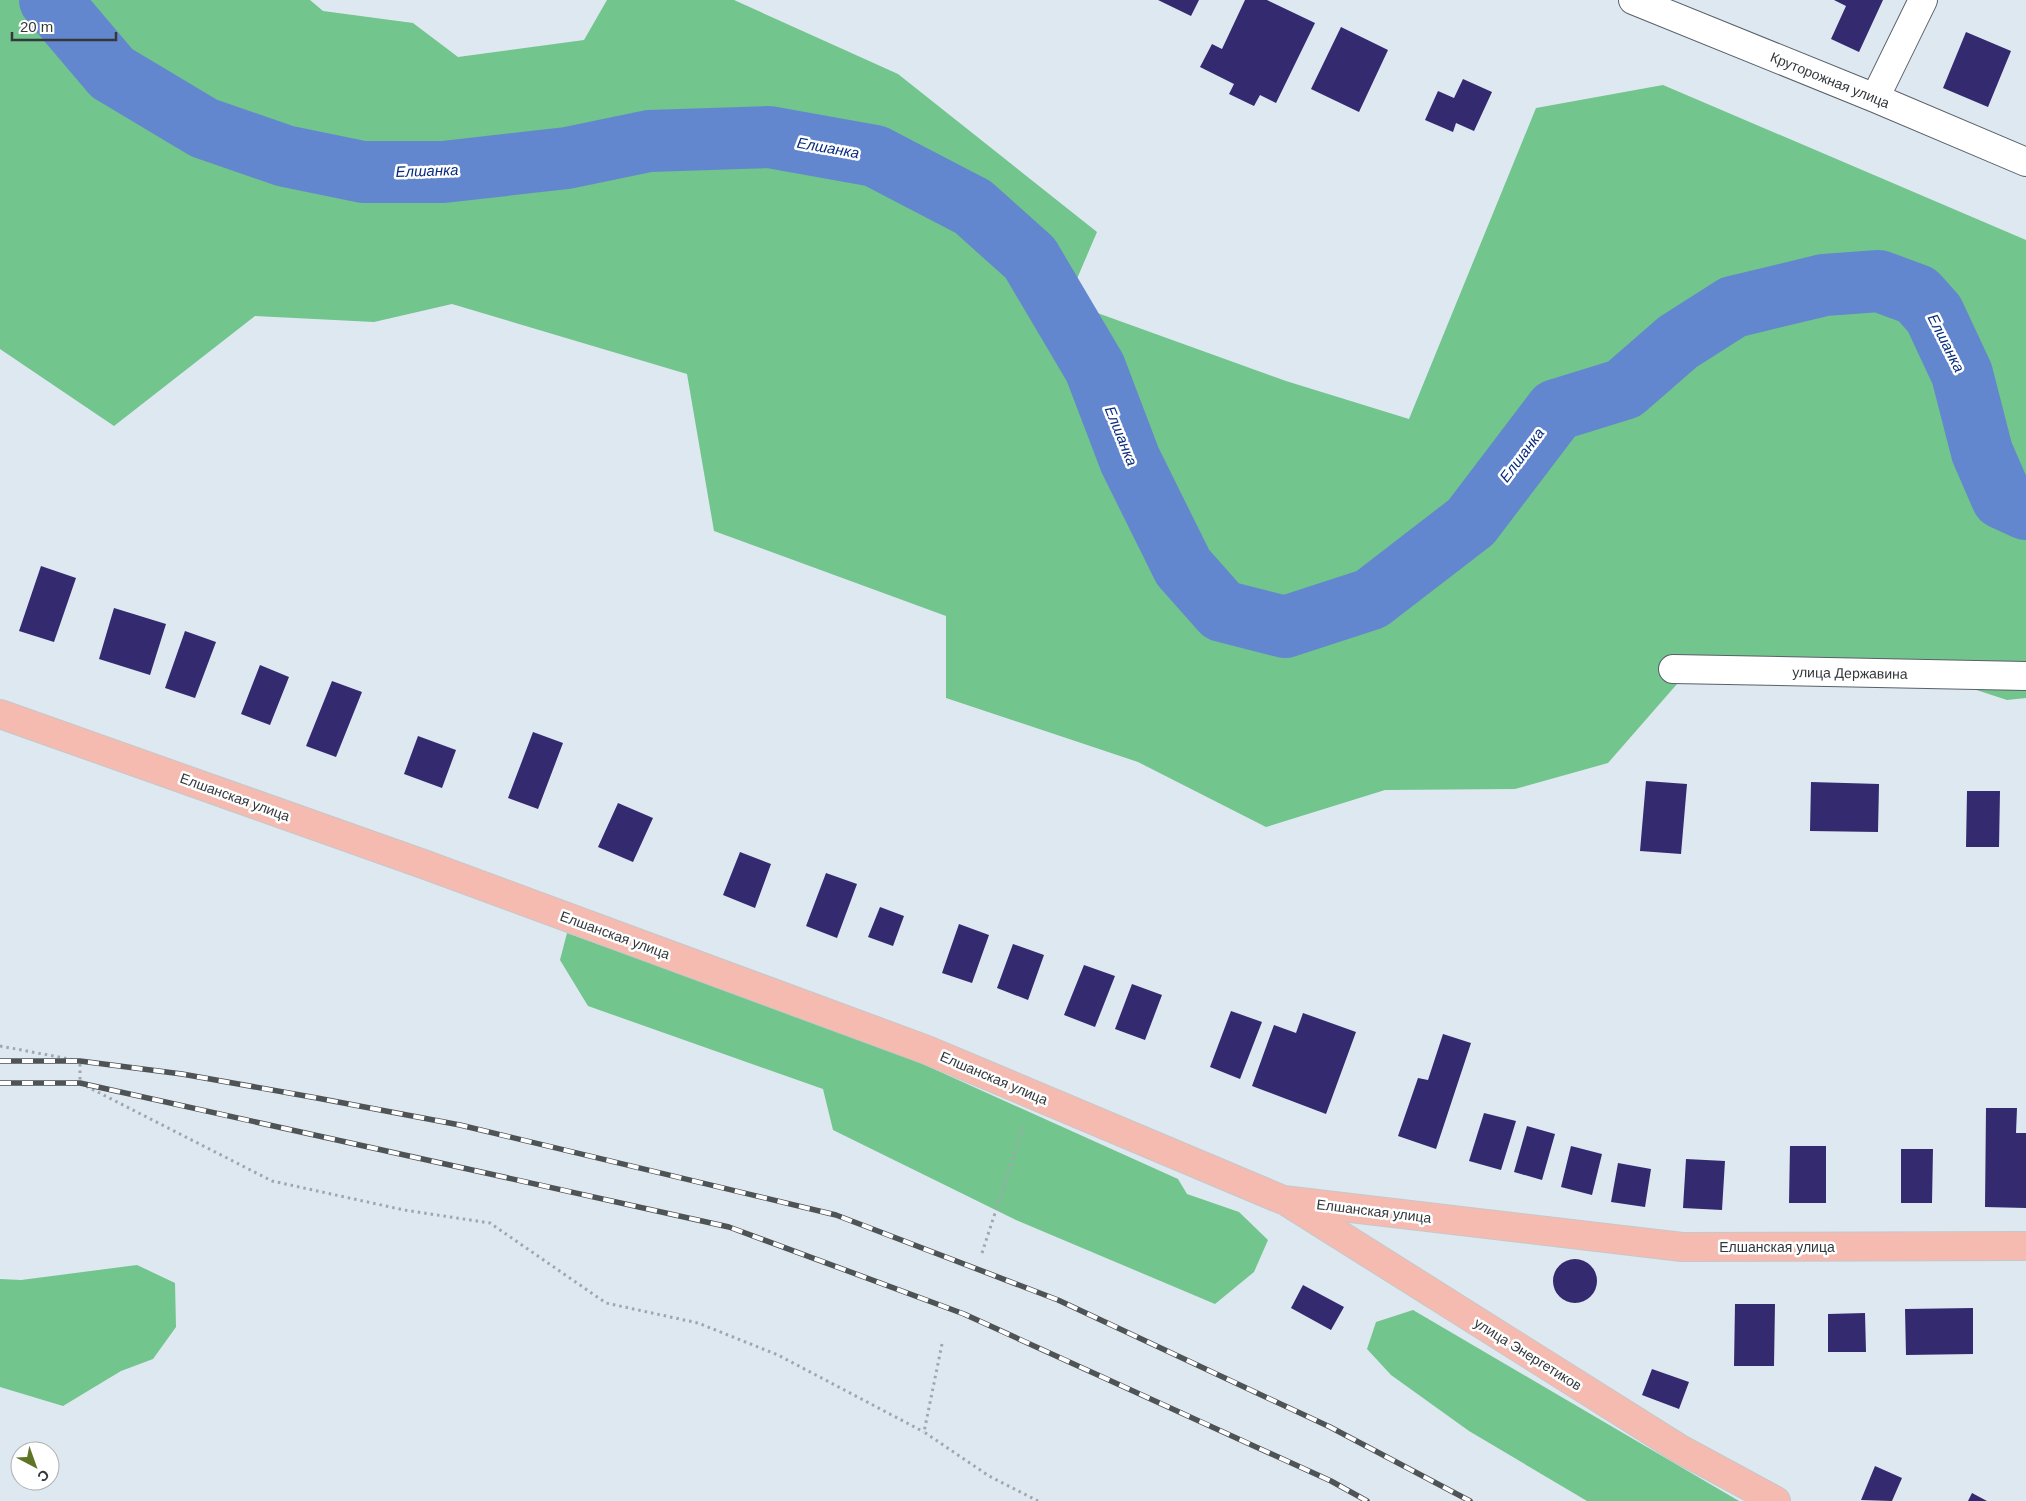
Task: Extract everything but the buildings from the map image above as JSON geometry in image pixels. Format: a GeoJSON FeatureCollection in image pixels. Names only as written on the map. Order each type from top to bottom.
{"type":"FeatureCollection","features":[{"type":"Feature","properties":{"kind":"main road","name":"Елшанская улица"},"geometry":{"type":"LineString","coordinates":[[0,714],[445,872],[926,1050],[1283,1200],[1682,1247],[2026,1246]]}},
{"type":"Feature","properties":{"kind":"main road","name":"улица Энергетиков"},"geometry":{"type":"LineString","coordinates":[[1283,1200],[1680,1449],[1776,1501]]}},
{"type":"Feature","properties":{"kind":"street","name":"Круторожная улица"},"geometry":{"type":"LineString","coordinates":[[1633,0],[1875,98],[2026,162]]}},
{"type":"Feature","properties":{"kind":"street"},"geometry":{"type":"LineString","coordinates":[[1875,98],[1923,0]]}},
{"type":"Feature","properties":{"kind":"street","name":"улица Державина"},"geometry":{"type":"LineString","coordinates":[[1673,669],[2026,676]]}},
{"type":"Feature","properties":{"kind":"path"},"geometry":{"type":"LineString","coordinates":[[0,1046],[80,1062],[80,1083],[272,1181],[404,1210],[490,1223],[606,1303],[698,1323],[778,1355],[924,1432],[989,1476],[1038,1501]]}},
{"type":"Feature","properties":{"kind":"path"},"geometry":{"type":"LineString","coordinates":[[982,1253],[1033,1095]]}},
{"type":"Feature","properties":{"kind":"path"},"geometry":{"type":"LineString","coordinates":[[924,1432],[942,1344]]}},
{"type":"Feature","properties":{"kind":"green space"},"geometry":{"type":"Polygon","coordinates":[[[0,0],[310,0],[323,11],[413,23],[458,57],[584,40],[607,0],[734,0],[898,74],[1097,232],[1067,302],[1286,381],[1409,419],[1536,108],[1663,85],[2026,240],[2026,698],[2007,700],[1943,679],[1698,660],[1608,763],[1515,789],[1385,790],[1266,827],[1138,762],[946,698],[946,616],[714,531],[687,374],[452,304],[374,322],[255,316],[114,426],[0,349],[0,0]]]}},
{"type":"Feature","properties":{"kind":"green space"},"geometry":{"type":"Polygon","coordinates":[[[567,933],[894,1051],[1178,1179],[1187,1194],[1239,1212],[1268,1240],[1254,1272],[1215,1304],[1016,1220],[833,1130],[823,1089],[588,1006],[560,960],[567,933]]]}},
{"type":"Feature","properties":{"kind":"green space"},"geometry":{"type":"Polygon","coordinates":[[[137,1265],[175,1283],[176,1327],[153,1359],[121,1371],[63,1406],[0,1387],[0,1279],[21,1280],[137,1265]]]}},
{"type":"Feature","properties":{"kind":"green space"},"geometry":{"type":"Polygon","coordinates":[[[1413,1310],[1739,1501],[1587,1501],[1469,1431],[1391,1375],[1367,1349],[1376,1322],[1413,1310]]]}},
{"type":"Feature","properties":{"kind":"waterway","name":"Елшанка"},"geometry":{"type":"LineString","coordinates":[[50,0],[112,73],[204,128],[285,156],[363,172],[443,172],[567,158],[649,141],[769,137],[875,156],[973,207],[1030,258],[1095,368],[1130,460],[1183,567],[1222,611],[1285,627],[1371,599],[1471,522],[1556,410],[1624,389],[1678,342],[1733,307],[1824,285],[1879,281],[1917,295],[1934,314],[1962,374],[1982,452],[2002,498],[2026,509]]}},
{"type":"Feature","properties":{"kind":"railway"},"geometry":{"type":"LineString","coordinates":[[0,1061],[80,1061],[182,1074],[317,1098],[460,1125],[836,1215],[1058,1300],[1330,1427],[1470,1501]]}},
{"type":"Feature","properties":{"kind":"railway"},"geometry":{"type":"LineString","coordinates":[[0,1083],[80,1083],[729,1227],[964,1314],[1331,1481],[1367,1501]]}}]}
